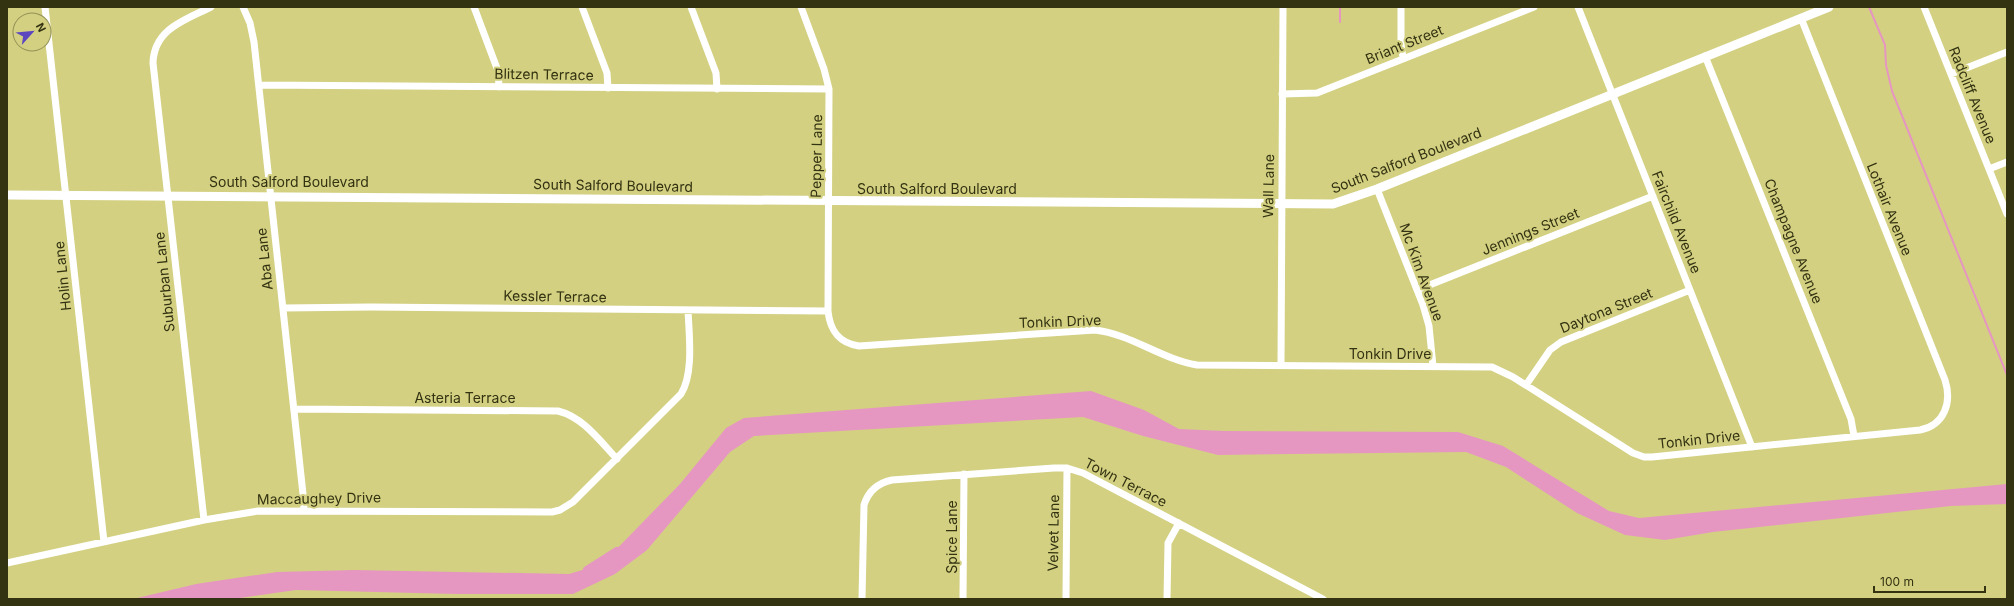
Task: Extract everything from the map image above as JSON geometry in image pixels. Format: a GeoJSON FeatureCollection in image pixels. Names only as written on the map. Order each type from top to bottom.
{"type":"FeatureCollection","features":[{"type":"Feature","properties":{"kind":"street","name":"Holin Lane"},"geometry":{"type":"LineString","coordinates":[[45,7],[104,542]]}},
{"type":"Feature","properties":{"kind":"street","name":"Suburban Lane"},"geometry":{"type":"LineString","coordinates":[[204,520],[153,63],[157,42],[170,27],[211,7]]}},
{"type":"Feature","properties":{"kind":"street","name":"Aba Lane"},"geometry":{"type":"LineString","coordinates":[[243,7],[252,31],[259,85],[304,510]]}},
{"type":"Feature","properties":{"kind":"street"},"geometry":{"type":"LineString","coordinates":[[474,7],[498,71],[499,87]]}},
{"type":"Feature","properties":{"kind":"street"},"geometry":{"type":"LineString","coordinates":[[582,7],[607,73],[608,88]]}},
{"type":"Feature","properties":{"kind":"street"},"geometry":{"type":"LineString","coordinates":[[691,7],[716,73],[717,89]]}},
{"type":"Feature","properties":{"kind":"street","name":"Pepper Lane"},"geometry":{"type":"LineString","coordinates":[[801,7],[824,69],[829,89],[828,310]]}},
{"type":"Feature","properties":{"kind":"street","name":"Wall Lane"},"geometry":{"type":"LineString","coordinates":[[1281,365],[1283,7]]}},
{"type":"Feature","properties":{"kind":"street"},"geometry":{"type":"LineString","coordinates":[[1402,7],[1401,44],[1403,58]]}},
{"type":"Feature","properties":{"kind":"street","name":"Briant Street"},"geometry":{"type":"LineString","coordinates":[[1282,94],[1316,93],[1534,7]]}},
{"type":"Feature","properties":{"kind":"street","name":"Fairchild Avenue"},"geometry":{"type":"LineString","coordinates":[[1578,7],[1752,447]]}},
{"type":"Feature","properties":{"kind":"street","name":"South Salford Boulevard"},"geometry":{"type":"LineString","coordinates":[[7,194],[1333,204],[1377,189],[1828,7]]}},
{"type":"Feature","properties":{"kind":"street","name":"Radcliff Avenue"},"geometry":{"type":"LineString","coordinates":[[1924,7],[2007,214]]}},
{"type":"Feature","properties":{"kind":"street","name":"Lothair Avenue"},"geometry":{"type":"LineString","coordinates":[[1801,18],[1945,380],[1949,396],[1946,410]]}},
{"type":"Feature","properties":{"kind":"street"},"geometry":{"type":"LineString","coordinates":[[1951,74],[2007,52]]}},
{"type":"Feature","properties":{"kind":"street","name":"Champagne Avenue"},"geometry":{"type":"LineString","coordinates":[[1705,56],[1851,419],[1854,436]]}},
{"type":"Feature","properties":{"kind":"street","name":"Blitzen Terrace"},"geometry":{"type":"LineString","coordinates":[[259,85],[829,89]]}},
{"type":"Feature","properties":{"kind":"street"},"geometry":{"type":"LineString","coordinates":[[1989,169],[2007,162]]}},
{"type":"Feature","properties":{"kind":"street","name":"Mc Kim Avenue"},"geometry":{"type":"LineString","coordinates":[[1377,189],[1417,290],[1429,326],[1433,366]]}},
{"type":"Feature","properties":{"kind":"street","name":"Jennings Street"},"geometry":{"type":"LineString","coordinates":[[1417,290],[1653,196]]}},
{"type":"Feature","properties":{"kind":"street","name":"Daytona Street"},"geometry":{"type":"LineString","coordinates":[[1526,385],[1550,350],[1561,342],[1690,290]]}},
{"type":"Feature","properties":{"kind":"street","name":"Kessler Terrace"},"geometry":{"type":"LineString","coordinates":[[283,308],[364,307],[828,310]]}},
{"type":"Feature","properties":{"kind":"street","name":"Maccaughey Drive"},"geometry":{"type":"LineString","coordinates":[[7,563],[204,520],[258,511],[552,512],[560,510],[573,502],[678,398],[685,388],[688,374],[688,310]]}},
{"type":"Feature","properties":{"kind":"street","name":"Tonkin Drive"},"geometry":{"type":"LineString","coordinates":[[828,310],[830,325],[838,337],[845,342],[859,346],[1095,330],[1115,334],[1190,364],[1492,367],[1503,371],[1639,456],[1652,457],[1925,429],[1938,421],[1946,410]]}},
{"type":"Feature","properties":{"kind":"street","name":"Asteria Terrace"},"geometry":{"type":"LineString","coordinates":[[294,409],[558,411],[569,414],[579,420],[617,459]]}},
{"type":"Feature","properties":{"kind":"street","name":"Town Terrace"},"geometry":{"type":"LineString","coordinates":[[862,599],[864,505],[869,494],[875,487],[892,480],[1067,468],[1083,473],[1323,599]]}},
{"type":"Feature","properties":{"kind":"street","name":"Velvet Lane"},"geometry":{"type":"LineString","coordinates":[[1066,599],[1067,468]]}},
{"type":"Feature","properties":{"kind":"street","name":"Spice Lane"},"geometry":{"type":"LineString","coordinates":[[964,474],[964,599]]}},
{"type":"Feature","properties":{"kind":"street"},"geometry":{"type":"LineString","coordinates":[[1167,599],[1168,543],[1179,523]]}},
{"type":"Feature","properties":{"kind":"shaded area"},"geometry":{"type":"Polygon","coordinates":[[[1091,391],[1144,410],[1179,429],[1225,431],[1458,432],[1503,446],[1609,511],[1639,518],[2007,484],[2007,504],[1951,506],[1713,532],[1665,540],[1625,535],[1577,513],[1506,467],[1466,452],[1218,455],[1143,436],[1083,417],[754,436],[730,452],[647,550],[615,574],[573,594],[456,594],[296,590],[233,599],[133,599],[196,584],[277,572],[354,570],[569,574],[602,564],[680,484],[726,428],[744,418],[1091,391]]]}},
{"type":"Feature","properties":{"kind":"waterway"},"geometry":{"type":"LineString","coordinates":[[1340,7],[1340,22]]}},
{"type":"Feature","properties":{"kind":"waterway"},"geometry":{"type":"LineString","coordinates":[[1869,7],[1885,45],[1886,65],[1892,91],[2007,375]]}},
{"type":"Feature","properties":{"kind":"waterway"},"geometry":{"type":"LineString","coordinates":[[587,570],[617,551]]}}]}
